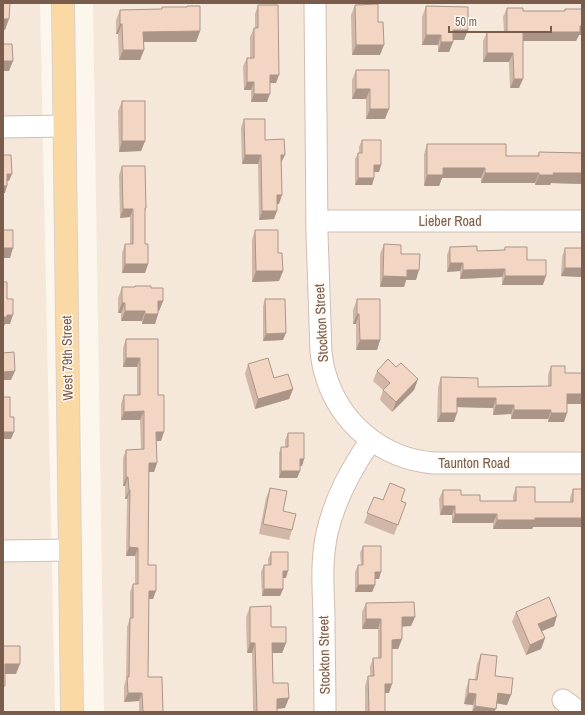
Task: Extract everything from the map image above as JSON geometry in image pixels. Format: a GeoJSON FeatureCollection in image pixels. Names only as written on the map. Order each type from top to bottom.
{"type":"FeatureCollection","features":[{"type":"Feature","properties":{"kind":"main road","name":"West 79th Street"},"geometry":{"type":"LineString","coordinates":[[63,3],[72,712]]}},
{"type":"Feature","properties":{"kind":"street","name":"Stockton Street"},"geometry":{"type":"LineString","coordinates":[[315,3],[317,221],[321,352],[324,372],[333,396],[343,413],[356,428],[371,440],[354,466],[337,501],[328,532],[323,558],[325,712]]}},
{"type":"Feature","properties":{"kind":"street"},"geometry":{"type":"LineString","coordinates":[[3,127],[64,126]]}},
{"type":"Feature","properties":{"kind":"street","name":"Lieber Road"},"geometry":{"type":"LineString","coordinates":[[317,221],[582,221]]}},
{"type":"Feature","properties":{"kind":"street","name":"Taunton Road"},"geometry":{"type":"LineString","coordinates":[[371,440],[386,450],[398,455],[427,462],[582,463]]}},
{"type":"Feature","properties":{"kind":"street"},"geometry":{"type":"LineString","coordinates":[[3,551],[70,550]]}},
{"type":"Feature","properties":{"kind":"street"},"geometry":{"type":"LineString","coordinates":[[562,700],[579,712]]}},
{"type":"Feature","properties":{"kind":"shaded area"},"geometry":{"type":"Polygon","coordinates":[[[3,3],[40,3],[55,712],[3,712],[3,3]]]}},
{"type":"Feature","properties":{"kind":"shaded area"},"geometry":{"type":"Polygon","coordinates":[[[93,3],[582,3],[582,712],[104,712],[93,3]]]}},
{"type":"Feature","properties":{"kind":"building"},"geometry":{"type":"Polygon","coordinates":[[[3,3],[10,3],[9,19],[3,19],[3,3]]]}},
{"type":"Feature","properties":{"kind":"building"},"geometry":{"type":"Polygon","coordinates":[[[378,4],[378,22],[383,22],[384,45],[356,45],[355,5],[378,4]]]}},
{"type":"Feature","properties":{"kind":"building"},"geometry":{"type":"Polygon","coordinates":[[[258,5],[278,5],[279,75],[270,75],[270,94],[254,94],[254,82],[247,82],[247,58],[254,58],[254,28],[258,28],[258,5]]]}},
{"type":"Feature","properties":{"kind":"building"},"geometry":{"type":"Polygon","coordinates":[[[200,6],[200,31],[143,32],[144,50],[123,50],[120,10],[162,9],[162,7],[200,6]]]}},
{"type":"Feature","properties":{"kind":"building"},"geometry":{"type":"Polygon","coordinates":[[[426,6],[468,7],[468,30],[453,30],[453,42],[441,42],[441,35],[426,35],[426,6]]]}},
{"type":"Feature","properties":{"kind":"building"},"geometry":{"type":"Polygon","coordinates":[[[507,8],[523,8],[523,11],[565,11],[565,9],[582,9],[582,26],[580,26],[580,32],[523,32],[523,79],[514,79],[513,53],[487,53],[487,32],[507,32],[507,8]]]}},
{"type":"Feature","properties":{"kind":"building"},"geometry":{"type":"Polygon","coordinates":[[[3,44],[12,44],[13,61],[3,61],[3,44]]]}},
{"type":"Feature","properties":{"kind":"building"},"geometry":{"type":"Polygon","coordinates":[[[356,70],[389,70],[389,109],[370,109],[370,89],[356,89],[356,70]]]}},
{"type":"Feature","properties":{"kind":"building"},"geometry":{"type":"Polygon","coordinates":[[[122,101],[145,101],[145,141],[122,141],[122,101]]]}},
{"type":"Feature","properties":{"kind":"building"},"geometry":{"type":"Polygon","coordinates":[[[244,119],[265,119],[265,140],[284,139],[285,155],[281,155],[282,195],[277,195],[277,211],[262,211],[261,155],[245,155],[244,119]]]}},
{"type":"Feature","properties":{"kind":"building"},"geometry":{"type":"Polygon","coordinates":[[[362,140],[381,140],[381,165],[374,165],[374,178],[358,178],[358,153],[362,153],[362,140]]]}},
{"type":"Feature","properties":{"kind":"building"},"geometry":{"type":"Polygon","coordinates":[[[427,144],[506,144],[506,156],[539,156],[539,152],[582,153],[582,173],[553,173],[554,175],[539,175],[539,173],[485,173],[485,168],[443,168],[443,175],[427,175],[427,144]]]}},
{"type":"Feature","properties":{"kind":"building"},"geometry":{"type":"Polygon","coordinates":[[[3,155],[11,155],[12,174],[7,174],[7,186],[3,186],[3,155]]]}},
{"type":"Feature","properties":{"kind":"building"},"geometry":{"type":"Polygon","coordinates":[[[122,166],[145,166],[145,244],[148,244],[148,264],[125,264],[125,244],[133,244],[133,209],[123,209],[122,166]]]}},
{"type":"Feature","properties":{"kind":"building"},"geometry":{"type":"Polygon","coordinates":[[[3,230],[13,230],[13,248],[3,248],[3,230]]]}},
{"type":"Feature","properties":{"kind":"building"},"geometry":{"type":"Polygon","coordinates":[[[255,230],[278,230],[278,253],[282,253],[283,271],[256,271],[255,230]]]}},
{"type":"Feature","properties":{"kind":"building"},"geometry":{"type":"Polygon","coordinates":[[[384,244],[401,245],[401,254],[420,254],[419,270],[407,270],[407,277],[383,276],[384,244]]]}},
{"type":"Feature","properties":{"kind":"building"},"geometry":{"type":"Polygon","coordinates":[[[477,246],[477,251],[505,250],[505,247],[527,247],[527,260],[546,260],[546,276],[505,276],[505,269],[463,270],[463,263],[450,263],[450,247],[477,246]]]}},
{"type":"Feature","properties":{"kind":"building"},"geometry":{"type":"Polygon","coordinates":[[[565,248],[582,248],[582,268],[565,268],[565,248]]]}},
{"type":"Feature","properties":{"kind":"building"},"geometry":{"type":"Polygon","coordinates":[[[3,282],[7,282],[7,299],[13,299],[13,315],[7,315],[7,317],[3,317],[3,282]]]}},
{"type":"Feature","properties":{"kind":"building"},"geometry":{"type":"Polygon","coordinates":[[[135,286],[163,288],[163,301],[158,301],[158,314],[145,314],[145,311],[125,311],[125,303],[122,303],[122,287],[135,286]]]}},
{"type":"Feature","properties":{"kind":"building"},"geometry":{"type":"Polygon","coordinates":[[[265,299],[285,299],[286,333],[266,334],[265,299]]]}},
{"type":"Feature","properties":{"kind":"building"},"geometry":{"type":"Polygon","coordinates":[[[357,299],[380,299],[380,340],[360,340],[357,299]]]}},
{"type":"Feature","properties":{"kind":"building"},"geometry":{"type":"Polygon","coordinates":[[[126,339],[158,339],[158,395],[164,395],[164,432],[156,432],[157,463],[149,463],[148,565],[156,565],[156,591],[149,591],[148,677],[162,677],[163,712],[143,712],[142,693],[128,693],[127,677],[129,677],[130,618],[133,618],[133,584],[138,584],[138,548],[129,547],[130,490],[128,477],[126,477],[126,450],[144,449],[144,411],[124,412],[124,395],[140,395],[140,358],[126,358],[126,339]]]}},
{"type":"Feature","properties":{"kind":"building"},"geometry":{"type":"Polygon","coordinates":[[[14,352],[15,371],[3,372],[3,353],[14,352]]]}},
{"type":"Feature","properties":{"kind":"building"},"geometry":{"type":"Polygon","coordinates":[[[268,358],[274,378],[288,374],[293,389],[258,399],[248,364],[268,358]]]}},
{"type":"Feature","properties":{"kind":"building"},"geometry":{"type":"Polygon","coordinates":[[[388,359],[396,367],[401,363],[418,379],[396,402],[383,390],[390,383],[377,371],[388,359]]]}},
{"type":"Feature","properties":{"kind":"building"},"geometry":{"type":"Polygon","coordinates":[[[551,366],[565,366],[565,373],[582,373],[582,394],[567,394],[567,413],[551,413],[551,410],[514,410],[514,405],[496,405],[496,398],[457,398],[457,413],[441,413],[441,377],[478,378],[478,387],[551,386],[551,366]]]}},
{"type":"Feature","properties":{"kind":"building"},"geometry":{"type":"Polygon","coordinates":[[[3,397],[10,397],[10,417],[14,417],[14,432],[3,432],[3,397]]]}},
{"type":"Feature","properties":{"kind":"building"},"geometry":{"type":"Polygon","coordinates":[[[288,433],[304,433],[304,459],[300,459],[300,471],[281,471],[281,447],[288,447],[288,433]]]}},
{"type":"Feature","properties":{"kind":"building"},"geometry":{"type":"Polygon","coordinates":[[[390,483],[405,489],[401,501],[406,503],[398,525],[367,513],[374,497],[383,500],[390,483]]]}},
{"type":"Feature","properties":{"kind":"building"},"geometry":{"type":"Polygon","coordinates":[[[516,487],[535,487],[535,502],[573,502],[573,489],[582,489],[582,518],[497,520],[497,514],[455,514],[455,506],[443,506],[443,490],[461,490],[461,495],[480,495],[480,501],[516,501],[516,487]]]}},
{"type":"Feature","properties":{"kind":"building"},"geometry":{"type":"Polygon","coordinates":[[[270,488],[287,491],[283,511],[296,514],[292,530],[263,524],[270,488]]]}},
{"type":"Feature","properties":{"kind":"building"},"geometry":{"type":"Polygon","coordinates":[[[363,546],[381,546],[381,572],[375,572],[375,585],[358,585],[358,565],[363,565],[363,546]]]}},
{"type":"Feature","properties":{"kind":"building"},"geometry":{"type":"Polygon","coordinates":[[[271,552],[288,552],[288,571],[283,571],[283,589],[264,589],[264,565],[271,565],[271,552]]]}},
{"type":"Feature","properties":{"kind":"building"},"geometry":{"type":"Polygon","coordinates":[[[549,597],[557,616],[538,624],[545,638],[530,645],[516,612],[549,597]]]}},
{"type":"Feature","properties":{"kind":"building"},"geometry":{"type":"Polygon","coordinates":[[[414,602],[415,617],[402,617],[402,639],[392,640],[392,684],[385,684],[385,712],[369,712],[368,676],[374,676],[373,658],[381,658],[381,619],[366,619],[366,603],[414,602]]]}},
{"type":"Feature","properties":{"kind":"building"},"geometry":{"type":"Polygon","coordinates":[[[271,606],[271,627],[286,627],[286,643],[272,643],[273,683],[288,683],[289,698],[277,699],[277,712],[257,712],[255,643],[250,643],[250,607],[271,606]]]}},
{"type":"Feature","properties":{"kind":"building"},"geometry":{"type":"Polygon","coordinates":[[[3,646],[20,646],[20,664],[5,664],[5,686],[3,686],[3,646]]]}},
{"type":"Feature","properties":{"kind":"building"},"geometry":{"type":"Polygon","coordinates":[[[481,654],[497,656],[495,676],[513,678],[511,695],[498,693],[496,709],[475,706],[476,694],[468,693],[469,679],[477,680],[481,654]]]}}]}
